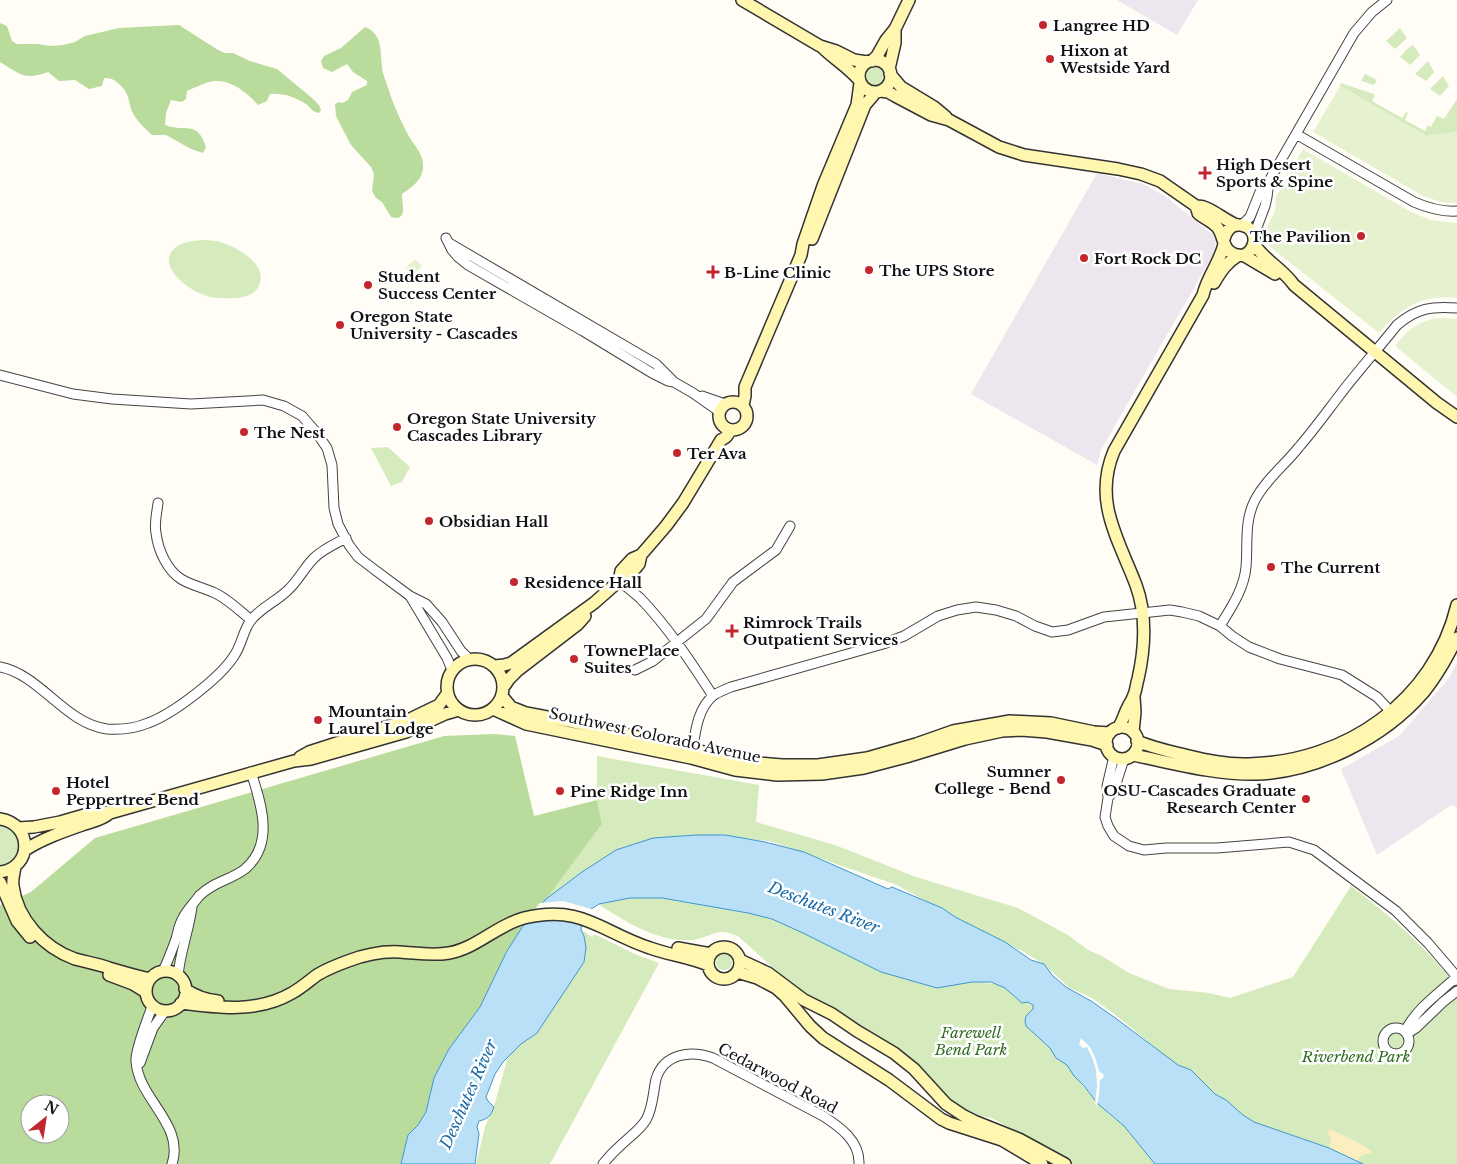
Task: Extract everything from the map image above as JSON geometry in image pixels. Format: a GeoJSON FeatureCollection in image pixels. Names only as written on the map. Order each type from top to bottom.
{"type":"FeatureCollection","features":[{"type":"Feature","properties":{"kind":"main road"},"geometry":{"type":"LineString","coordinates":[[742,0],[820,46],[854,60],[882,62],[901,87],[934,106],[949,120],[998,148],[1024,155],[1141,174],[1160,181],[1196,206],[1203,206],[1222,218],[1247,227],[1264,257],[1288,276],[1294,285],[1437,403],[1457,417]]}},
{"type":"Feature","properties":{"kind":"main road"},"geometry":{"type":"LineString","coordinates":[[495,666],[511,663],[594,603],[618,581],[628,577],[639,564],[641,555],[682,503],[721,440],[726,437],[727,428],[719,417],[745,387],[801,255],[823,186],[857,105],[861,68],[877,56],[895,29],[909,0]]}},
{"type":"Feature","properties":{"kind":"main road"},"geometry":{"type":"LineString","coordinates":[[801,255],[809,246],[865,105],[878,91],[888,84],[895,43],[895,29]]}},
{"type":"Feature","properties":{"kind":"main road"},"geometry":{"type":"LineString","coordinates":[[820,46],[833,59],[848,68],[867,90],[895,96],[931,115],[949,120]]}},
{"type":"Feature","properties":{"kind":"main road"},"geometry":{"type":"LineString","coordinates":[[836,181],[836,169],[842,152],[840,146]]}},
{"type":"Feature","properties":{"kind":"main road"},"geometry":{"type":"LineString","coordinates":[[1196,206],[1198,213],[1214,224],[1221,232],[1229,252],[1241,255],[1294,285]]}},
{"type":"Feature","properties":{"kind":"main road"},"geometry":{"type":"LineString","coordinates":[[1203,295],[1205,285],[1220,257],[1228,230],[1239,225]]}},
{"type":"Feature","properties":{"kind":"main road"},"geometry":{"type":"LineString","coordinates":[[1123,757],[1138,746],[1135,736],[1134,697],[1143,654],[1144,629],[1136,586],[1107,512],[1107,472],[1114,450],[1203,295],[1210,288],[1225,265],[1248,252],[1254,240]]}},
{"type":"Feature","properties":{"kind":"main road"},"geometry":{"type":"LineString","coordinates":[[1437,403],[1457,424]]}},
{"type":"Feature","properties":{"kind":"main road"},"geometry":{"type":"LineString","coordinates":[[727,428],[740,428],[746,422],[747,413],[730,406]]}},
{"type":"Feature","properties":{"kind":"main road"},"geometry":{"type":"LineString","coordinates":[[503,691],[500,673],[495,666],[478,658],[462,661],[452,670],[448,678],[448,694],[452,704],[458,710],[476,716],[493,710],[503,691],[508,679],[577,624],[594,603]]}},
{"type":"Feature","properties":{"kind":"main road"},"geometry":{"type":"LineString","coordinates":[[1114,730],[1128,729],[1151,747],[1206,760],[1247,764],[1267,764],[1291,760],[1332,748],[1394,715],[1433,664],[1450,630],[1457,605]]}},
{"type":"Feature","properties":{"kind":"main road"},"geometry":{"type":"LineString","coordinates":[[1134,697],[1107,741],[1108,750],[1123,757],[1223,772],[1257,774],[1290,770],[1343,753],[1394,715],[1423,692],[1434,679],[1444,665],[1457,638]]}},
{"type":"Feature","properties":{"kind":"main road","name":"Southwest Colorado Avenue"},"geometry":{"type":"LineString","coordinates":[[503,691],[511,706],[526,713],[692,753],[735,770],[777,774],[822,774],[864,768],[965,739],[1002,731],[1047,732],[1092,740],[1107,745]]}},
{"type":"Feature","properties":{"kind":"main road"},"geometry":{"type":"LineString","coordinates":[[294,761],[309,752],[408,720],[439,705],[448,694]]}},
{"type":"Feature","properties":{"kind":"main road"},"geometry":{"type":"LineString","coordinates":[[18,828],[60,822],[98,812],[110,813],[251,772],[294,761],[311,759],[406,732],[458,710]]}},
{"type":"Feature","properties":{"kind":"main road","name":"Southwest Colorado Avenue"},"geometry":{"type":"LineString","coordinates":[[493,710],[526,724],[748,762],[782,765],[818,765],[867,758],[953,732],[1010,721],[1051,723],[1094,732],[1114,730]]}},
{"type":"Feature","properties":{"kind":"main road"},"geometry":{"type":"LineString","coordinates":[[25,850],[39,841],[82,825],[102,820],[110,813]]}},
{"type":"Feature","properties":{"kind":"main road"},"geometry":{"type":"LineString","coordinates":[[0,818],[13,823],[23,834],[25,842],[23,856],[15,867],[0,872]]}},
{"type":"Feature","properties":{"kind":"main road"},"geometry":{"type":"LineString","coordinates":[[15,867],[13,884],[17,902],[30,928],[44,941],[62,953],[75,958],[150,979]]}},
{"type":"Feature","properties":{"kind":"main road"},"geometry":{"type":"LineString","coordinates":[[0,882],[17,921],[24,931],[36,942],[70,962],[133,984],[146,992]]}},
{"type":"Feature","properties":{"kind":"main road"},"geometry":{"type":"LineString","coordinates":[[185,989],[208,1000],[244,1001],[264,998],[285,990],[333,959],[355,952],[376,947],[437,948],[451,945],[465,941],[504,918],[521,912],[556,907],[574,909],[599,918],[651,949],[695,960],[708,966]]}},
{"type":"Feature","properties":{"kind":"main road"},"geometry":{"type":"LineString","coordinates":[[181,1003],[223,1008],[250,1007],[272,1002],[293,992],[337,965],[354,959],[384,952],[441,954],[466,948],[510,923],[523,918],[556,914],[585,919],[642,942],[711,954]]}},
{"type":"Feature","properties":{"kind":"main road"},"geometry":{"type":"LineString","coordinates":[[719,947],[730,948],[738,955],[740,960],[734,976],[723,979],[713,975],[708,966],[709,957],[719,947]]}},
{"type":"Feature","properties":{"kind":"main road"},"geometry":{"type":"LineString","coordinates":[[740,960],[768,972],[804,1000],[832,1014],[894,1053],[914,1069],[946,1104],[964,1116],[1019,1139],[1065,1164]]}},
{"type":"Feature","properties":{"kind":"main road"},"geometry":{"type":"LineString","coordinates":[[163,972],[169,972],[178,976],[184,984],[186,994],[177,1008],[165,1011],[152,1006],[146,992],[150,979],[154,975],[163,972]]}},
{"type":"Feature","properties":{"kind":"main road"},"geometry":{"type":"LineString","coordinates":[[737,972],[757,978],[776,988],[823,1038],[896,1084],[941,1119],[1002,1140],[1042,1164]]}},
{"type":"Feature","properties":{"kind":"street"},"geometry":{"type":"LineString","coordinates":[[1239,225],[1250,217],[1260,192],[1269,181],[1354,34],[1372,12],[1387,0]]}},
{"type":"Feature","properties":{"kind":"street"},"geometry":{"type":"LineString","coordinates":[[1296,134],[1414,202],[1432,209],[1457,211]]}},
{"type":"Feature","properties":{"kind":"street"},"geometry":{"type":"LineString","coordinates":[[1254,240],[1267,197],[1269,181]]}},
{"type":"Feature","properties":{"kind":"street"},"geometry":{"type":"LineString","coordinates":[[448,240],[458,258],[468,265],[652,373],[674,382],[693,393],[730,406]]}},
{"type":"Feature","properties":{"kind":"street"},"geometry":{"type":"LineString","coordinates":[[1220,626],[1235,602],[1246,568],[1250,511],[1268,481],[1298,450],[1397,325],[1412,313],[1435,307],[1457,308]]}},
{"type":"Feature","properties":{"kind":"street"},"geometry":{"type":"LineString","coordinates":[[0,375],[73,394],[112,399],[191,404],[263,400],[284,406],[302,416],[327,448],[332,465],[334,508],[338,524],[358,557],[410,596],[426,604],[442,622],[460,651],[469,659]]}},
{"type":"Feature","properties":{"kind":"street"},"geometry":{"type":"LineString","coordinates":[[158,503],[155,532],[160,550],[170,571],[192,585],[215,592],[251,620]]}},
{"type":"Feature","properties":{"kind":"street"},"geometry":{"type":"LineString","coordinates":[[634,670],[652,661],[706,619],[733,582],[776,550],[790,526]]}},
{"type":"Feature","properties":{"kind":"street"},"geometry":{"type":"LineString","coordinates":[[0,667],[15,672],[28,680],[84,722],[107,729],[134,728],[150,723],[169,712],[226,668],[236,654],[251,620],[293,586],[312,559],[346,538]]}},
{"type":"Feature","properties":{"kind":"street"},"geometry":{"type":"LineString","coordinates":[[618,581],[639,598],[676,643],[713,696]]}},
{"type":"Feature","properties":{"kind":"street"},"geometry":{"type":"LineString","coordinates":[[410,596],[447,658],[452,670]]}},
{"type":"Feature","properties":{"kind":"street"},"geometry":{"type":"LineString","coordinates":[[692,753],[698,722],[703,708],[713,696],[732,687],[883,644],[904,636],[938,616],[956,610],[976,607],[1016,616],[1052,632],[1068,630],[1104,617],[1170,610],[1199,616],[1220,626],[1249,647],[1280,659],[1342,675],[1377,697],[1394,715]]}},
{"type":"Feature","properties":{"kind":"street"},"geometry":{"type":"LineString","coordinates":[[1123,757],[1107,786],[1108,798],[1105,817],[1114,836],[1129,846],[1144,850],[1217,848],[1289,842],[1314,850],[1396,911],[1428,944],[1457,979],[1422,1008],[1412,1019],[1406,1032],[1416,1028],[1442,1002],[1457,991]]}},
{"type":"Feature","properties":{"kind":"street"},"geometry":{"type":"LineString","coordinates":[[163,972],[183,917],[199,897],[210,886],[245,869],[256,856],[264,833],[264,821],[251,772]]}},
{"type":"Feature","properties":{"kind":"street"},"geometry":{"type":"LineString","coordinates":[[178,976],[179,960],[191,918],[192,907]]}},
{"type":"Feature","properties":{"kind":"street"},"geometry":{"type":"LineString","coordinates":[[152,1006],[135,1060],[140,1079],[173,1136],[175,1156],[172,1164]]}},
{"type":"Feature","properties":{"kind":"street"},"geometry":{"type":"LineString","coordinates":[[138,1071],[150,1034],[165,1011]]}},
{"type":"Feature","properties":{"kind":"street","name":"Cedarwood Road"},"geometry":{"type":"LineString","coordinates":[[603,1164],[646,1120],[650,1112],[656,1079],[667,1062],[676,1056],[692,1054],[702,1054],[713,1058],[837,1125],[856,1147],[859,1156],[858,1164]]}},
{"type":"Feature","properties":{"kind":"shaded area"},"geometry":{"type":"Polygon","coordinates":[[[1117,0],[1198,0],[1177,35],[1117,0]]]}},
{"type":"Feature","properties":{"kind":"shaded area"},"geometry":{"type":"Polygon","coordinates":[[[1097,173],[1143,184],[1165,196],[1213,235],[1216,240],[1214,253],[1101,450],[1097,465],[971,394],[1097,173]]]}},
{"type":"Feature","properties":{"kind":"shaded area"},"geometry":{"type":"Polygon","coordinates":[[[1457,663],[1457,807],[1451,805],[1377,855],[1341,769],[1399,736],[1448,679],[1457,663]]]}},
{"type":"Feature","properties":{"kind":"green space"},"geometry":{"type":"Polygon","coordinates":[[[0,23],[7,26],[12,41],[17,44],[50,46],[75,42],[85,36],[119,28],[179,25],[218,50],[225,53],[233,53],[250,61],[277,69],[312,98],[321,110],[319,113],[313,111],[298,99],[280,94],[270,94],[267,101],[258,105],[237,87],[223,82],[209,82],[187,91],[186,99],[182,102],[171,100],[166,113],[165,125],[190,128],[199,133],[206,147],[203,153],[191,149],[166,135],[152,135],[136,118],[126,92],[112,79],[104,78],[102,86],[89,89],[75,80],[59,81],[48,72],[33,76],[22,75],[0,62],[0,23]]]}},
{"type":"Feature","properties":{"kind":"green space"},"geometry":{"type":"Polygon","coordinates":[[[365,27],[371,30],[378,38],[382,71],[391,96],[403,125],[419,151],[422,160],[422,174],[417,182],[402,194],[403,212],[400,217],[396,218],[391,217],[382,202],[376,198],[372,191],[374,174],[371,167],[351,145],[336,116],[335,104],[348,100],[352,92],[367,85],[367,81],[353,72],[347,64],[332,72],[323,68],[321,61],[324,56],[341,48],[365,27]]]}},
{"type":"Feature","properties":{"kind":"green space"},"geometry":{"type":"Polygon","coordinates":[[[1400,28],[1407,38],[1395,49],[1386,41],[1400,28]]]}},
{"type":"Feature","properties":{"kind":"green space"},"geometry":{"type":"Polygon","coordinates":[[[1413,45],[1420,55],[1410,65],[1400,57],[1413,45]]]}},
{"type":"Feature","properties":{"kind":"green space"},"geometry":{"type":"Polygon","coordinates":[[[1428,61],[1434,72],[1426,81],[1415,74],[1428,61]]]}},
{"type":"Feature","properties":{"kind":"green space"},"geometry":{"type":"Polygon","coordinates":[[[874,66],[881,69],[884,76],[881,83],[874,86],[867,83],[864,76],[867,69],[874,66]]]}},
{"type":"Feature","properties":{"kind":"green space"},"geometry":{"type":"Polygon","coordinates":[[[1365,74],[1377,80],[1374,85],[1361,81],[1365,74]]]}},
{"type":"Feature","properties":{"kind":"green space"},"geometry":{"type":"Polygon","coordinates":[[[1443,76],[1449,86],[1440,96],[1430,89],[1443,76]]]}},
{"type":"Feature","properties":{"kind":"green space"},"geometry":{"type":"Polygon","coordinates":[[[1341,83],[1374,94],[1375,96],[1372,101],[1402,118],[1406,112],[1408,113],[1405,120],[1425,131],[1428,125],[1431,127],[1437,116],[1444,119],[1457,99],[1457,132],[1426,136],[1340,86],[1341,83]]]}},
{"type":"Feature","properties":{"kind":"green space"},"geometry":{"type":"Polygon","coordinates":[[[1340,86],[1426,136],[1457,132],[1457,203],[1441,202],[1423,196],[1313,132],[1340,86]]]}},
{"type":"Feature","properties":{"kind":"green space","name":"The Pavilion"},"geometry":{"type":"Polygon","coordinates":[[[1303,149],[1411,212],[1431,220],[1457,223],[1457,298],[1433,298],[1413,305],[1396,316],[1379,333],[1264,242],[1265,230],[1275,211],[1276,197],[1303,149]]]}},
{"type":"Feature","properties":{"kind":"green space"},"geometry":{"type":"Polygon","coordinates":[[[201,240],[224,243],[241,252],[256,264],[261,280],[257,289],[250,295],[240,298],[216,298],[193,290],[180,280],[171,268],[170,254],[181,244],[201,240]]]}},
{"type":"Feature","properties":{"kind":"green space"},"geometry":{"type":"Polygon","coordinates":[[[415,259],[422,266],[412,276],[405,269],[415,259]]]}},
{"type":"Feature","properties":{"kind":"green space"},"geometry":{"type":"Polygon","coordinates":[[[1436,318],[1457,319],[1457,397],[1395,346],[1412,328],[1436,318]]]}},
{"type":"Feature","properties":{"kind":"green space"},"geometry":{"type":"Polygon","coordinates":[[[388,447],[410,467],[402,482],[391,486],[371,448],[388,447]]]}},
{"type":"Feature","properties":{"kind":"green space"},"geometry":{"type":"Polygon","coordinates":[[[495,734],[515,736],[534,816],[597,800],[602,824],[546,899],[523,926],[507,951],[480,1007],[449,1049],[434,1078],[426,1112],[418,1125],[408,1135],[401,1164],[0,1164],[0,905],[31,892],[95,838],[444,736],[495,734]]]}},
{"type":"Feature","properties":{"kind":"green space","name":"Riverbend Park"},"geometry":{"type":"Polygon","coordinates":[[[597,756],[759,785],[756,822],[835,845],[916,877],[1018,908],[1068,935],[1088,950],[1102,956],[1129,973],[1169,989],[1209,993],[1230,998],[1293,977],[1351,886],[1407,933],[1457,986],[1457,1164],[1354,1164],[1244,1120],[1113,1013],[1092,998],[1070,988],[1042,963],[1024,952],[986,935],[897,885],[770,841],[741,839],[554,899],[544,899],[602,824],[597,800],[597,756]]]}},
{"type":"Feature","properties":{"kind":"green space"},"geometry":{"type":"Polygon","coordinates":[[[0,825],[15,832],[19,838],[20,845],[15,858],[0,867],[0,825]]]}},
{"type":"Feature","properties":{"kind":"green space","name":"Farewell Bend Park"},"geometry":{"type":"Polygon","coordinates":[[[607,893],[730,902],[948,979],[1004,985],[1033,1005],[1056,1058],[1067,1065],[1094,1099],[1124,1126],[1160,1164],[1073,1164],[992,1118],[973,1115],[951,1102],[936,1087],[805,997],[738,936],[723,932],[693,940],[680,940],[655,935],[631,924],[598,904],[596,907],[594,906],[607,893]]]}},
{"type":"Feature","properties":{"kind":"green space"},"geometry":{"type":"Polygon","coordinates":[[[580,929],[592,937],[594,934],[635,954],[659,963],[550,1164],[476,1164],[485,1127],[495,1103],[507,1060],[520,1040],[580,929]]]}},
{"type":"Feature","properties":{"kind":"green space"},"geometry":{"type":"Polygon","coordinates":[[[724,954],[730,956],[732,962],[730,968],[724,970],[718,968],[716,962],[718,956],[724,954]]]}},
{"type":"Feature","properties":{"kind":"sand"},"geometry":{"type":"Polygon","coordinates":[[[1330,1129],[1372,1151],[1371,1154],[1360,1156],[1357,1162],[1329,1148],[1331,1139],[1327,1133],[1330,1129]]]}},
{"type":"Feature","properties":{"kind":"water","name":"Deschutes River"},"geometry":{"type":"Polygon","coordinates":[[[725,835],[765,842],[804,852],[888,889],[892,887],[942,908],[955,917],[1005,942],[1031,960],[1044,964],[1052,975],[1066,987],[1114,1017],[1178,1065],[1191,1070],[1215,1094],[1226,1100],[1254,1122],[1329,1148],[1363,1164],[1155,1164],[1124,1126],[1098,1104],[1067,1065],[1056,1058],[1050,1048],[1026,1026],[1026,1016],[1033,1009],[1033,1005],[1028,1002],[1022,1003],[1005,988],[991,982],[972,982],[937,988],[881,972],[772,919],[662,898],[630,898],[599,904],[588,911],[582,921],[581,930],[586,948],[584,962],[537,1033],[521,1044],[503,1062],[495,1074],[486,1097],[494,1107],[489,1117],[479,1121],[477,1127],[479,1134],[475,1164],[401,1164],[408,1135],[418,1125],[426,1112],[434,1078],[449,1049],[480,1007],[507,951],[523,926],[546,899],[616,850],[653,838],[725,835]]]}},
{"type":"Feature","properties":{"kind":"pier"},"geometry":{"type":"Polygon","coordinates":[[[563,901],[595,910],[590,912],[584,922],[584,926],[559,920],[557,922],[550,920],[535,921],[519,927],[540,903],[563,901]]]}},
{"type":"Feature","properties":{"kind":"pier"},"geometry":{"type":"Polygon","coordinates":[[[1081,1038],[1090,1047],[1099,1071],[1104,1075],[1100,1080],[1097,1106],[1095,1104],[1096,1070],[1087,1047],[1083,1048],[1079,1044],[1081,1038]]]}},
{"type":"Feature","properties":{"kind":"place","name":"Langree HD"},"geometry":{"type":"Point","coordinates":[1043,25]}},
{"type":"Feature","properties":{"kind":"place","name":"Hixon at Westside Yard"},"geometry":{"type":"Point","coordinates":[1050,59]}},
{"type":"Feature","properties":{"kind":"place","name":"High Desert Sports & Spine"},"geometry":{"type":"Point","coordinates":[1205,173]}},
{"type":"Feature","properties":{"kind":"place","name":"The Pavilion"},"geometry":{"type":"Point","coordinates":[1361,236]}},
{"type":"Feature","properties":{"kind":"place","name":"Fort Rock DC"},"geometry":{"type":"Point","coordinates":[1084,258]}},
{"type":"Feature","properties":{"kind":"place","name":"The UPS Store"},"geometry":{"type":"Point","coordinates":[869,270]}},
{"type":"Feature","properties":{"kind":"place","name":"B-Line Clinic"},"geometry":{"type":"Point","coordinates":[713,272]}},
{"type":"Feature","properties":{"kind":"place","name":"Student Success Center"},"geometry":{"type":"Point","coordinates":[368,285]}},
{"type":"Feature","properties":{"kind":"place","name":"Oregon State University - Cascades"},"geometry":{"type":"Point","coordinates":[340,325]}},
{"type":"Feature","properties":{"kind":"place","name":"Oregon State University Cascades Library"},"geometry":{"type":"Point","coordinates":[397,427]}},
{"type":"Feature","properties":{"kind":"place","name":"The Nest"},"geometry":{"type":"Point","coordinates":[244,432]}},
{"type":"Feature","properties":{"kind":"place","name":"Ter Ava"},"geometry":{"type":"Point","coordinates":[677,453]}},
{"type":"Feature","properties":{"kind":"place","name":"Obsidian Hall"},"geometry":{"type":"Point","coordinates":[429,521]}},
{"type":"Feature","properties":{"kind":"place","name":"The Current"},"geometry":{"type":"Point","coordinates":[1271,567]}},
{"type":"Feature","properties":{"kind":"place","name":"Residence Hall"},"geometry":{"type":"Point","coordinates":[514,582]}},
{"type":"Feature","properties":{"kind":"place","name":"Rimrock Trails Outpatient Services"},"geometry":{"type":"Point","coordinates":[732,631]}},
{"type":"Feature","properties":{"kind":"place","name":"TownePlace Suites"},"geometry":{"type":"Point","coordinates":[574,659]}},
{"type":"Feature","properties":{"kind":"place","name":"Mountain Laurel Lodge"},"geometry":{"type":"Point","coordinates":[318,720]}},
{"type":"Feature","properties":{"kind":"place","name":"Sumner College - Bend"},"geometry":{"type":"Point","coordinates":[1061,780]}},
{"type":"Feature","properties":{"kind":"place","name":"Hotel Peppertree Bend"},"geometry":{"type":"Point","coordinates":[56,791]}},
{"type":"Feature","properties":{"kind":"place","name":"Pine Ridge Inn"},"geometry":{"type":"Point","coordinates":[560,791]}},
{"type":"Feature","properties":{"kind":"place","name":"OSU-Cascades Graduate Research Center"},"geometry":{"type":"Point","coordinates":[1306,799]}}]}
